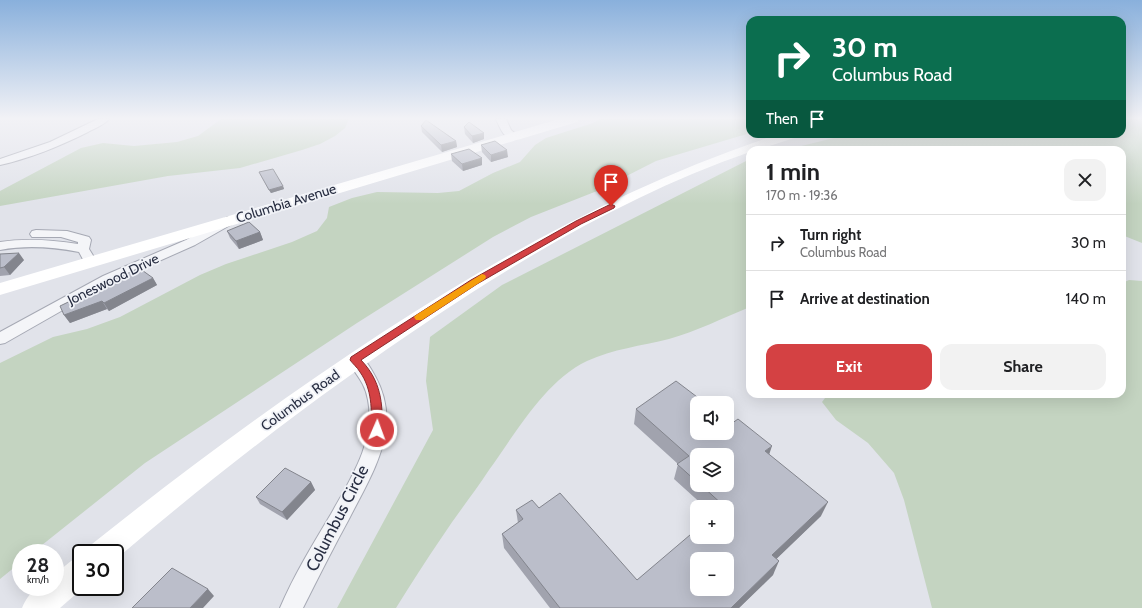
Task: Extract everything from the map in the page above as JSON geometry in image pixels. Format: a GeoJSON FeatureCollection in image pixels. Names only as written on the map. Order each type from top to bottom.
{"type":"FeatureCollection","features":[{"type":"Feature","properties":{"kind":"main road","name":"Columbia Avenue"},"geometry":{"type":"LineString","coordinates":[[0,289],[87,256],[228,221],[479,147]]}},
{"type":"Feature","properties":{"kind":"main road","name":"Columbus Road"},"geometry":{"type":"LineString","coordinates":[[113,544],[259,429],[355,360],[474,282],[578,222],[673,178],[746,150]]}},
{"type":"Feature","properties":{"kind":"main road"},"geometry":{"type":"LineString","coordinates":[[37,608],[72,578]]}},
{"type":"Feature","properties":{"kind":"street"},"geometry":{"type":"LineString","coordinates":[[0,157],[22,147]]}},
{"type":"Feature","properties":{"kind":"street"},"geometry":{"type":"LineString","coordinates":[[0,162],[45,147]]}},
{"type":"Feature","properties":{"kind":"street","name":"Joneswood Drive"},"geometry":{"type":"LineString","coordinates":[[0,339],[92,286],[124,270],[212,232],[228,221]]}},
{"type":"Feature","properties":{"kind":"street"},"geometry":{"type":"LineString","coordinates":[[0,238],[40,233],[72,236],[85,240],[87,256],[45,243],[0,246]]}},
{"type":"Feature","properties":{"kind":"street","name":"Columbus Circle"},"geometry":{"type":"LineString","coordinates":[[291,608],[349,498],[370,453],[377,430],[378,407],[371,382],[355,360]]}},
{"type":"Feature","properties":{"kind":"green space"},"geometry":{"type":"Polygon","coordinates":[[[310,147],[240,168],[168,176],[0,206],[0,191],[81,148],[310,147]]]}},
{"type":"Feature","properties":{"kind":"green space"},"geometry":{"type":"Polygon","coordinates":[[[533,147],[702,147],[656,161],[597,191],[531,217],[493,237],[357,323],[145,463],[43,544],[12,544],[12,569],[0,579],[0,363],[53,337],[87,329],[120,317],[200,275],[226,264],[292,242],[317,231],[327,218],[329,207],[352,198],[377,192],[438,193],[459,191],[493,173],[520,162],[533,147]]]}},
{"type":"Feature","properties":{"kind":"green space"},"geometry":{"type":"Polygon","coordinates":[[[1126,147],[1142,147],[1142,243],[1126,237],[1126,147]]]}},
{"type":"Feature","properties":{"kind":"green space"},"geometry":{"type":"Polygon","coordinates":[[[746,161],[746,309],[679,336],[597,357],[572,370],[544,395],[520,425],[424,563],[396,608],[337,608],[433,430],[426,381],[430,337],[502,285],[746,161]]]}},
{"type":"Feature","properties":{"kind":"green space"},"geometry":{"type":"Polygon","coordinates":[[[1129,280],[1142,281],[1142,608],[932,608],[904,500],[894,473],[868,443],[836,420],[822,402],[825,398],[1126,398],[1126,281],[1129,280]]]}},
{"type":"Feature","properties":{"kind":"building"},"geometry":{"type":"Polygon","coordinates":[[[483,147],[503,147],[507,150],[491,155],[483,147]]]}},
{"type":"Feature","properties":{"kind":"building"},"geometry":{"type":"Polygon","coordinates":[[[469,149],[482,158],[462,164],[451,154],[469,149]]]}},
{"type":"Feature","properties":{"kind":"building"},"geometry":{"type":"Polygon","coordinates":[[[273,169],[283,186],[269,190],[259,172],[273,169]]]}},
{"type":"Feature","properties":{"kind":"building"},"geometry":{"type":"Polygon","coordinates":[[[249,222],[260,232],[236,241],[227,231],[249,222]]]}},
{"type":"Feature","properties":{"kind":"building"},"geometry":{"type":"Polygon","coordinates":[[[19,253],[4,267],[0,268],[0,254],[19,253]]]}},
{"type":"Feature","properties":{"kind":"building"},"geometry":{"type":"Polygon","coordinates":[[[139,268],[153,278],[104,303],[102,301],[64,315],[60,306],[139,268]]]}},
{"type":"Feature","properties":{"kind":"building"},"geometry":{"type":"Polygon","coordinates":[[[676,381],[696,396],[690,396],[690,440],[734,440],[734,422],[738,419],[772,446],[765,451],[828,502],[772,555],[779,561],[731,608],[560,608],[502,534],[523,519],[516,510],[532,500],[539,508],[560,493],[637,580],[690,535],[690,544],[734,544],[734,500],[717,500],[709,492],[734,492],[734,448],[690,448],[690,476],[677,464],[689,456],[636,409],[676,381]]]}},
{"type":"Feature","properties":{"kind":"building"},"geometry":{"type":"Polygon","coordinates":[[[285,468],[311,482],[282,512],[256,497],[285,468]]]}},
{"type":"Feature","properties":{"kind":"building"},"geometry":{"type":"Polygon","coordinates":[[[172,568],[208,589],[190,608],[132,608],[172,568]]]}},
{"type":"Feature","properties":{"kind":"slow traffic"},"geometry":{"type":"LineString","coordinates":[[419,317],[482,277]]}},
{"type":"Feature","properties":{"kind":"route"},"geometry":{"type":"LineString","coordinates":[[377,430],[378,407],[371,382],[355,360],[474,282],[578,222],[611,206]]}}]}
